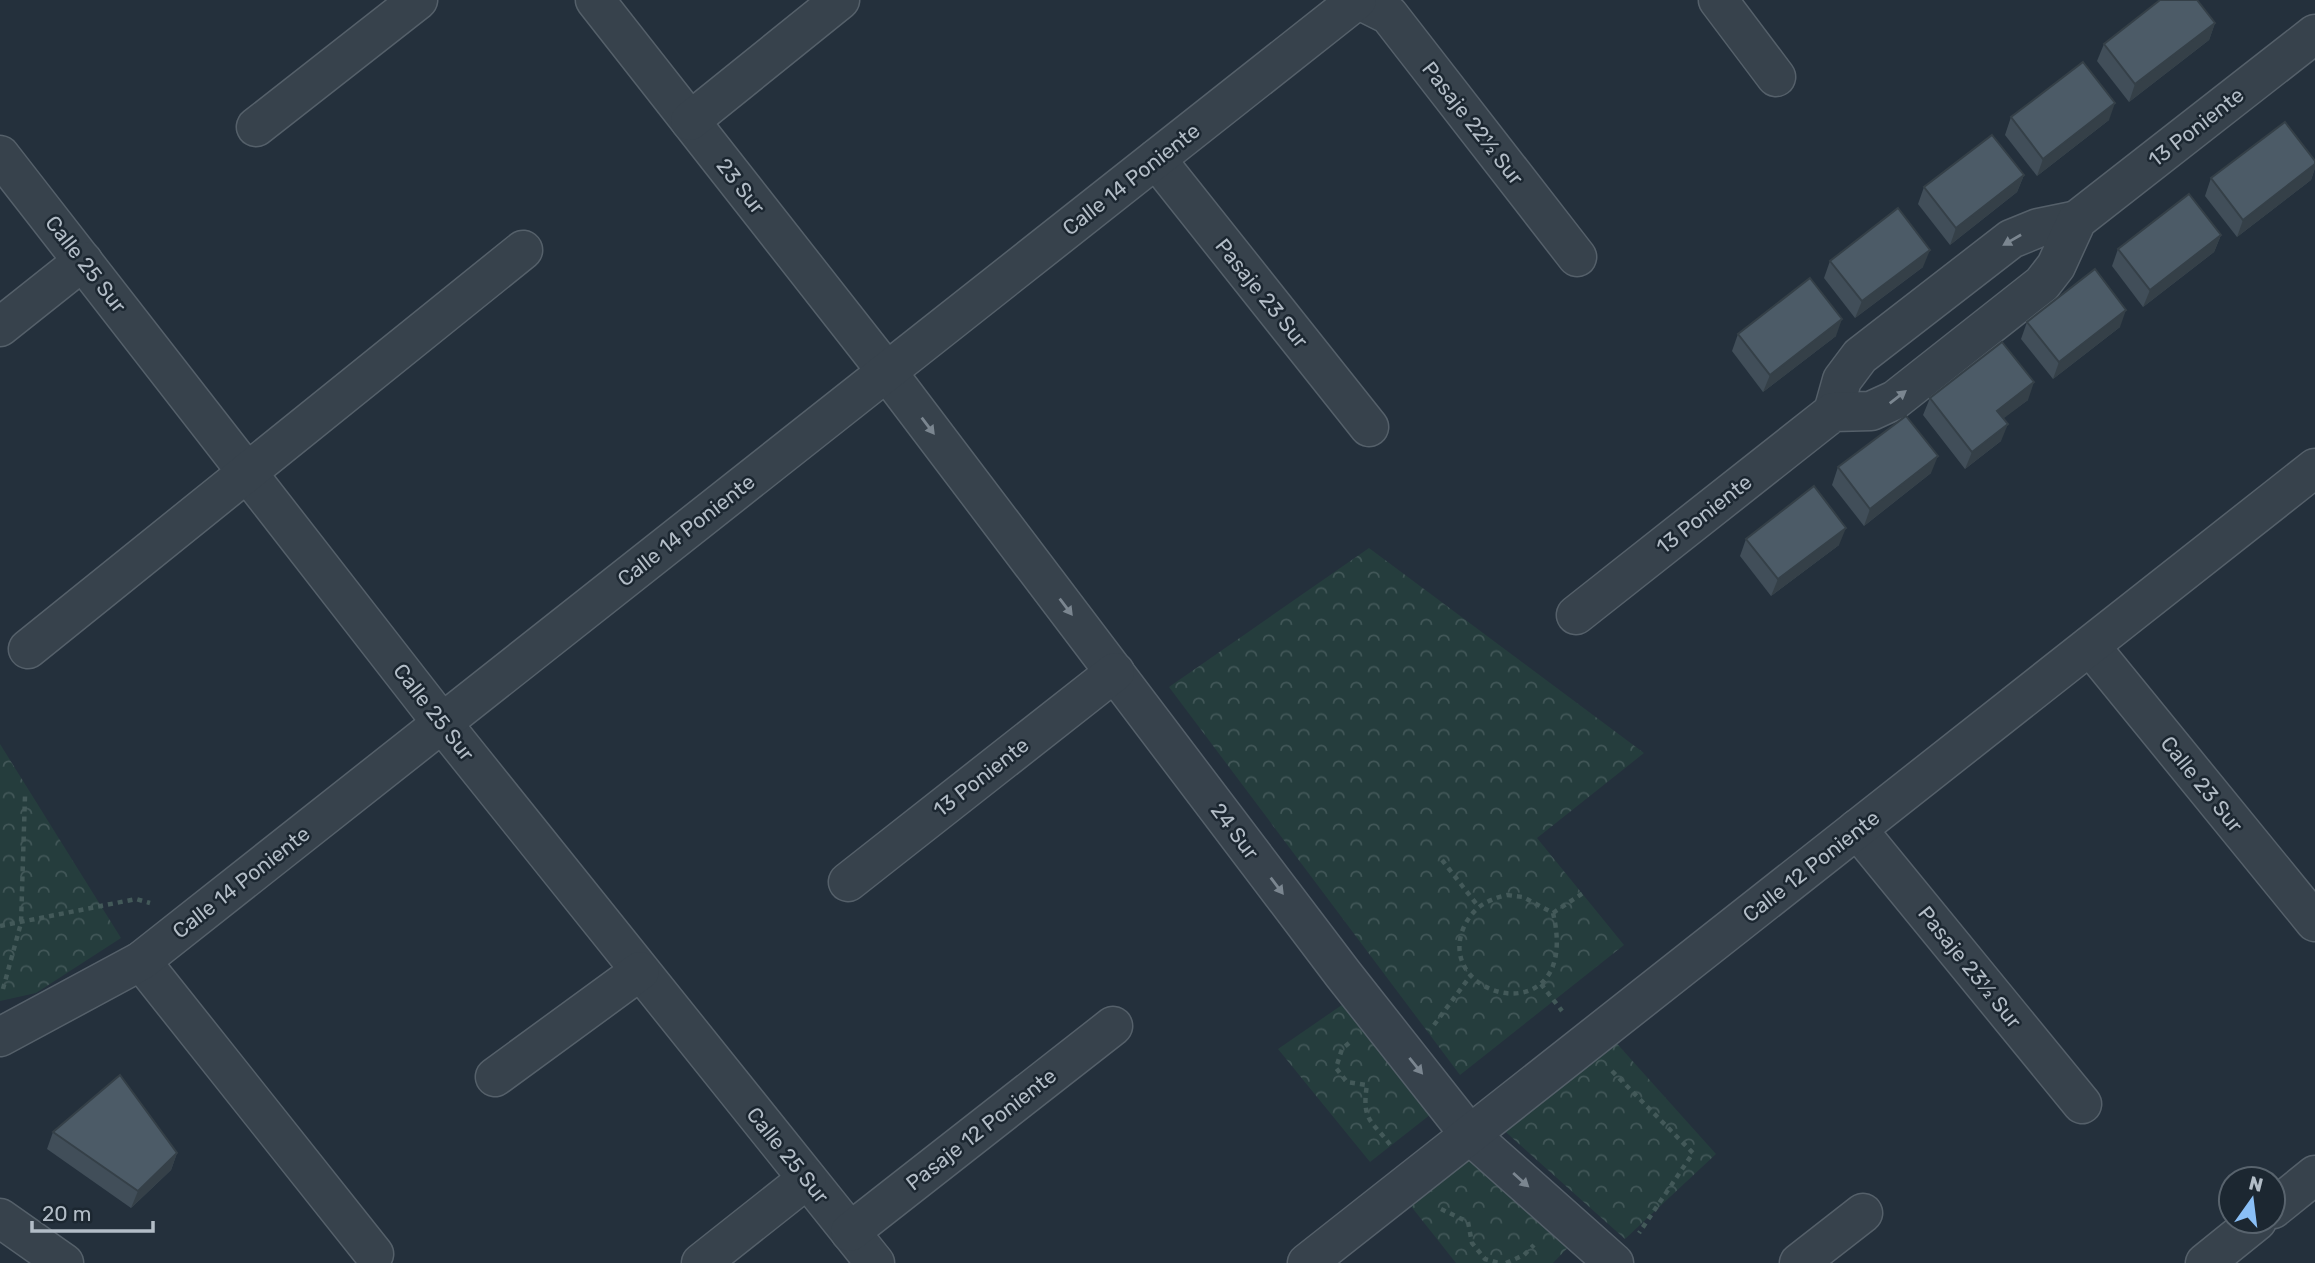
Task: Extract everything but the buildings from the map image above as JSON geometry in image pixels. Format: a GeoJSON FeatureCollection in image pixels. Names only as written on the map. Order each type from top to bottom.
{"type":"FeatureCollection","features":[{"type":"Feature","properties":{"kind":"street"},"geometry":{"type":"LineString","coordinates":[[256,127],[418,0]]}},
{"type":"Feature","properties":{"kind":"street","name":"23 Sur"},"geometry":{"type":"LineString","coordinates":[[595,0],[887,372]]}},
{"type":"Feature","properties":{"kind":"street"},"geometry":{"type":"LineString","coordinates":[[690,121],[840,0]]}},
{"type":"Feature","properties":{"kind":"street","name":"Calle 14 Poniente"},"geometry":{"type":"LineString","coordinates":[[0,1037],[141,961],[1358,0]]}},
{"type":"Feature","properties":{"kind":"street","name":"Pasaje 22½ Sur"},"geometry":{"type":"LineString","coordinates":[[1358,0],[1389,15],[1577,257]]}},
{"type":"Feature","properties":{"kind":"street"},"geometry":{"type":"LineString","coordinates":[[1718,0],[1776,77]]}},
{"type":"Feature","properties":{"kind":"street","name":"13 Poniente"},"geometry":{"type":"LineString","coordinates":[[1576,615],[1833,412],[1846,374],[1870,348],[2011,239],[2038,228],[2077,220],[2315,34]]}},
{"type":"Feature","properties":{"kind":"street","name":"Calle 25 Sur"},"geometry":{"type":"LineString","coordinates":[[0,155],[442,723],[875,1263]]}},
{"type":"Feature","properties":{"kind":"street","name":"Pasaje 23 Sur"},"geometry":{"type":"LineString","coordinates":[[1156,159],[1369,427]]}},
{"type":"Feature","properties":{"kind":"street","name":"13 Poniente"},"geometry":{"type":"LineString","coordinates":[[1833,412],[1880,409],[2042,284],[2056,267],[2077,220]]}},
{"type":"Feature","properties":{"kind":"street"},"geometry":{"type":"LineString","coordinates":[[28,649],[523,250]]}},
{"type":"Feature","properties":{"kind":"street"},"geometry":{"type":"LineString","coordinates":[[0,327],[83,261]]}},
{"type":"Feature","properties":{"kind":"street","name":"24 Sur"},"geometry":{"type":"LineString","coordinates":[[887,372],[1382,1025],[1470,1135],[1623,1252]]}},
{"type":"Feature","properties":{"kind":"street","name":"Calle 12 Poniente"},"geometry":{"type":"LineString","coordinates":[[1307,1263],[2315,468]]}},
{"type":"Feature","properties":{"kind":"street","name":"Calle 23 Sur"},"geometry":{"type":"LineString","coordinates":[[2090,646],[2315,922]]}},
{"type":"Feature","properties":{"kind":"street","name":"13 Poniente"},"geometry":{"type":"LineString","coordinates":[[848,882],[1115,672]]}},
{"type":"Feature","properties":{"kind":"street","name":"Pasaje 23½ Sur"},"geometry":{"type":"LineString","coordinates":[[1857,830],[2082,1104]]}},
{"type":"Feature","properties":{"kind":"street"},"geometry":{"type":"LineString","coordinates":[[141,961],[374,1254]]}},
{"type":"Feature","properties":{"kind":"street"},"geometry":{"type":"LineString","coordinates":[[495,1077],[640,971]]}},
{"type":"Feature","properties":{"kind":"street","name":"Pasaje 12 Poniente"},"geometry":{"type":"LineString","coordinates":[[850,1232],[1113,1026]]}},
{"type":"Feature","properties":{"kind":"street"},"geometry":{"type":"LineString","coordinates":[[2287,1198],[2315,1175]]}},
{"type":"Feature","properties":{"kind":"street"},"geometry":{"type":"LineString","coordinates":[[701,1263],[807,1179]]}},
{"type":"Feature","properties":{"kind":"street"},"geometry":{"type":"LineString","coordinates":[[1799,1263],[1863,1213]]}},
{"type":"Feature","properties":{"kind":"street"},"geometry":{"type":"LineString","coordinates":[[0,1218],[64,1263]]}},
{"type":"Feature","properties":{"kind":"street"},"geometry":{"type":"LineString","coordinates":[[2205,1263],[2240,1235]]}},
{"type":"Feature","properties":{"kind":"path"},"geometry":{"type":"LineString","coordinates":[[0,999],[21,923],[25,796]]}},
{"type":"Feature","properties":{"kind":"path"},"geometry":{"type":"LineString","coordinates":[[1442,860],[1478,906]]}},
{"type":"Feature","properties":{"kind":"path"},"geometry":{"type":"LineString","coordinates":[[1553,913],[1583,893]]}},
{"type":"Feature","properties":{"kind":"path"},"geometry":{"type":"LineString","coordinates":[[1523,897],[1553,913],[1560,943],[1558,958],[1552,972],[1541,984],[1526,992],[1492,992],[1471,975],[1461,953],[1461,935],[1467,919],[1478,906],[1492,898],[1523,897]]}},
{"type":"Feature","properties":{"kind":"path"},"geometry":{"type":"LineString","coordinates":[[0,926],[136,899],[196,918]]}},
{"type":"Feature","properties":{"kind":"path"},"geometry":{"type":"LineString","coordinates":[[1410,1058],[1471,975]]}},
{"type":"Feature","properties":{"kind":"path"},"geometry":{"type":"LineString","coordinates":[[1382,1025],[1353,1039],[1342,1049],[1335,1068],[1347,1082],[1367,1085],[1365,1101],[1370,1124],[1390,1144],[1401,1189],[1468,1222],[1472,1242],[1485,1259],[1499,1263]]}},
{"type":"Feature","properties":{"kind":"path"},"geometry":{"type":"LineString","coordinates":[[1586,1044],[1693,1153],[1623,1252]]}},
{"type":"Feature","properties":{"kind":"path"},"geometry":{"type":"LineString","coordinates":[[1506,1263],[1524,1255],[1532,1246],[1542,1244]]}},
{"type":"Feature","properties":{"kind":"green space"},"geometry":{"type":"Polygon","coordinates":[[[1369,548],[1644,753],[1537,838],[1624,945],[1460,1075],[1169,687],[1369,548]]]}},
{"type":"Feature","properties":{"kind":"green space"},"geometry":{"type":"Polygon","coordinates":[[[0,744],[121,938],[36,993],[0,1001],[0,744]]]}},
{"type":"Feature","properties":{"kind":"green space"},"geometry":{"type":"Polygon","coordinates":[[[1352,998],[1440,1107],[1370,1162],[1278,1049],[1352,998]]]}},
{"type":"Feature","properties":{"kind":"green space"},"geometry":{"type":"Polygon","coordinates":[[[1594,1018],[1716,1154],[1625,1239],[1479,1108],[1594,1018]]]}},
{"type":"Feature","properties":{"kind":"green space"},"geometry":{"type":"Polygon","coordinates":[[[1457,1121],[1581,1234],[1553,1263],[1456,1263],[1387,1176],[1457,1121]]]}}]}
